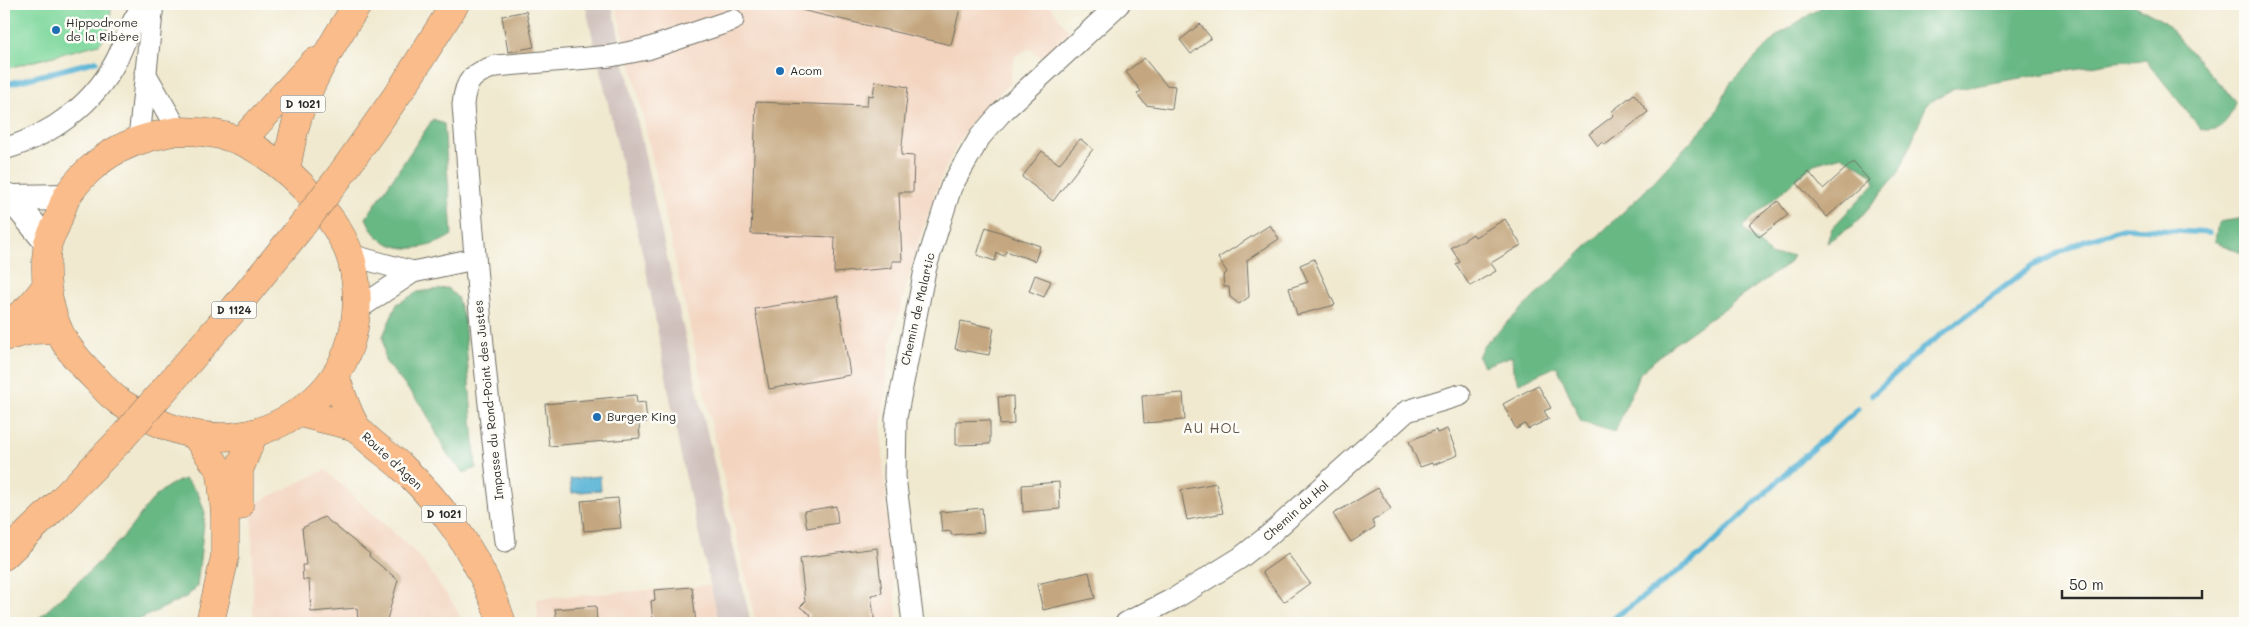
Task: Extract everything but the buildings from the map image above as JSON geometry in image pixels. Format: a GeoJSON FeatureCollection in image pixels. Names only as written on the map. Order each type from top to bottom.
{"type":"FeatureCollection","features":[{"type":"Feature","properties":{"kind":"main road","name":"D 1021"},"geometry":{"type":"LineString","coordinates":[[241,141],[332,42],[358,4]]}},
{"type":"Feature","properties":{"kind":"main road","name":"D 1124"},"geometry":{"type":"LineString","coordinates":[[4,556],[121,439],[235,308],[340,176],[402,88],[455,4]]}},
{"type":"Feature","properties":{"kind":"main road","name":"D 1021"},"geometry":{"type":"LineString","coordinates":[[286,171],[292,136],[301,108],[332,42]]}},
{"type":"Feature","properties":{"kind":"main road"},"geometry":{"type":"LineString","coordinates":[[178,131],[216,134],[241,141],[265,154],[286,171],[331,218],[350,255],[356,278],[358,309],[351,342],[335,376],[321,394],[299,412],[280,424],[254,433],[223,438],[195,435],[164,426],[117,400],[74,358],[58,329],[46,286],[48,243],[67,197],[89,171],[116,150],[139,139],[178,131]]}},
{"type":"Feature","properties":{"kind":"main road"},"geometry":{"type":"LineString","coordinates":[[4,323],[13,320],[32,305],[46,286]]}},
{"type":"Feature","properties":{"kind":"main road"},"geometry":{"type":"LineString","coordinates":[[4,337],[33,330],[58,329]]}},
{"type":"Feature","properties":{"kind":"main road","name":"Route d'Agen"},"geometry":{"type":"LineString","coordinates":[[335,376],[356,427]]}},
{"type":"Feature","properties":{"kind":"main road","name":"Route d'Agen"},"geometry":{"type":"LineString","coordinates":[[299,412],[356,427],[403,468],[430,496],[461,536],[479,566],[502,623]]}},
{"type":"Feature","properties":{"kind":"main road"},"geometry":{"type":"LineString","coordinates":[[226,623],[231,607],[239,558],[239,470],[254,433]]}},
{"type":"Feature","properties":{"kind":"main road"},"geometry":{"type":"LineString","coordinates":[[195,435],[221,472],[224,507],[225,557],[210,623]]}},
{"type":"Feature","properties":{"kind":"main road"},"geometry":{"type":"LineString","coordinates":[[4,537],[23,520],[57,505]]}},
{"type":"Feature","properties":{"kind":"street"},"geometry":{"type":"LineString","coordinates":[[4,149],[43,134],[62,123],[82,106],[97,90],[117,60],[138,12],[144,4]]}},
{"type":"Feature","properties":{"kind":"street"},"geometry":{"type":"LineString","coordinates":[[139,139],[153,4]]}},
{"type":"Feature","properties":{"kind":"street","name":"Chemin de Malartic"},"geometry":{"type":"LineString","coordinates":[[913,623],[895,477],[896,418],[925,270],[951,187],[980,137],[1000,114],[1119,4]]}},
{"type":"Feature","properties":{"kind":"street","name":"Impasse du Rond-Point des Justes"},"geometry":{"type":"LineString","coordinates":[[505,541],[493,453],[474,260],[462,105],[464,92],[470,79],[479,71],[496,66],[611,56],[647,49],[732,20]]}},
{"type":"Feature","properties":{"kind":"street"},"geometry":{"type":"LineString","coordinates":[[145,73],[178,131]]}},
{"type":"Feature","properties":{"kind":"street"},"geometry":{"type":"LineString","coordinates":[[7,197],[67,197]]}},
{"type":"Feature","properties":{"kind":"street"},"geometry":{"type":"LineString","coordinates":[[7,197],[48,243]]}},
{"type":"Feature","properties":{"kind":"street"},"geometry":{"type":"LineString","coordinates":[[350,255],[413,272]]}},
{"type":"Feature","properties":{"kind":"street"},"geometry":{"type":"LineString","coordinates":[[358,309],[413,272],[474,260]]}},
{"type":"Feature","properties":{"kind":"street","name":"Chemin du Hol"},"geometry":{"type":"LineString","coordinates":[[1126,623],[1177,598],[1240,558],[1268,536],[1407,411],[1460,395]]}},
{"type":"Feature","properties":{"kind":"shaded area"},"geometry":{"type":"Polygon","coordinates":[[[585,4],[612,4],[669,266],[751,623],[719,623],[680,452],[646,269],[585,4]]]}},
{"type":"Feature","properties":{"kind":"shaded area"},"geometry":{"type":"Polygon","coordinates":[[[615,4],[1049,4],[1069,32],[1042,58],[1029,49],[1015,56],[1010,83],[973,119],[957,144],[940,180],[918,243],[891,343],[881,428],[888,534],[898,623],[756,623],[634,76],[615,4]]]}},
{"type":"Feature","properties":{"kind":"shaded area"},"geometry":{"type":"Polygon","coordinates":[[[325,470],[419,556],[452,602],[464,623],[251,623],[253,619],[252,505],[325,470]]]}},
{"type":"Feature","properties":{"kind":"shaded area"},"geometry":{"type":"Polygon","coordinates":[[[710,585],[719,623],[538,623],[537,599],[710,585]]]}},
{"type":"Feature","properties":{"kind":"green space","name":"Hippodrome de la Ribère"},"geometry":{"type":"Polygon","coordinates":[[[4,4],[111,4],[110,21],[106,35],[99,44],[4,69],[4,4]]]}},
{"type":"Feature","properties":{"kind":"green space"},"geometry":{"type":"Polygon","coordinates":[[[1826,4],[2132,4],[2163,21],[2235,101],[2231,114],[2224,124],[2214,129],[2201,129],[2146,60],[2115,62],[1951,90],[1927,104],[1899,172],[1854,225],[1827,242],[1832,228],[1875,183],[1872,174],[1842,156],[1814,164],[1742,227],[1772,256],[1793,255],[1789,263],[1670,347],[1640,373],[1615,432],[1581,422],[1557,366],[1519,383],[1513,370],[1512,356],[1483,366],[1478,357],[1483,346],[1645,191],[1714,116],[1730,83],[1778,35],[1826,4]]]}},
{"type":"Feature","properties":{"kind":"green space"},"geometry":{"type":"Polygon","coordinates":[[[433,119],[444,124],[452,235],[424,247],[404,248],[394,246],[376,235],[366,218],[433,119]]]}},
{"type":"Feature","properties":{"kind":"green space"},"geometry":{"type":"Polygon","coordinates":[[[2245,218],[2245,255],[2215,241],[2218,222],[2245,218]]]}},
{"type":"Feature","properties":{"kind":"green space"},"geometry":{"type":"Polygon","coordinates":[[[447,288],[457,297],[464,319],[476,468],[464,473],[448,456],[424,409],[385,361],[383,336],[397,304],[418,292],[447,288]]]}},
{"type":"Feature","properties":{"kind":"green space"},"geometry":{"type":"Polygon","coordinates":[[[185,479],[198,493],[205,513],[197,587],[186,597],[132,623],[34,623],[112,549],[149,503],[174,483],[185,479]]]}},
{"type":"Feature","properties":{"kind":"water"},"geometry":{"type":"Polygon","coordinates":[[[600,476],[601,490],[572,493],[570,479],[600,476]]]}},
{"type":"Feature","properties":{"kind":"waterway"},"geometry":{"type":"LineString","coordinates":[[4,85],[96,61]]}},
{"type":"Feature","properties":{"kind":"waterway"},"geometry":{"type":"LineString","coordinates":[[1872,395],[1922,349],[2032,266],[2083,241],[2126,228],[2209,233]]}},
{"type":"Feature","properties":{"kind":"waterway"},"geometry":{"type":"LineString","coordinates":[[1607,623],[1699,556],[1801,459],[1858,409]]}},
{"type":"Feature","properties":{"kind":"place","name":"Hippodrome de la Ribère"},"geometry":{"type":"Point","coordinates":[56,30]}},
{"type":"Feature","properties":{"kind":"place","name":"Acom"},"geometry":{"type":"Point","coordinates":[780,71]}},
{"type":"Feature","properties":{"kind":"place","name":"Burger King"},"geometry":{"type":"Point","coordinates":[597,417]}},
{"type":"Feature","properties":{"kind":"district","name":"AU HOL"},"geometry":{"type":"Point","coordinates":[1212,428]}}]}
